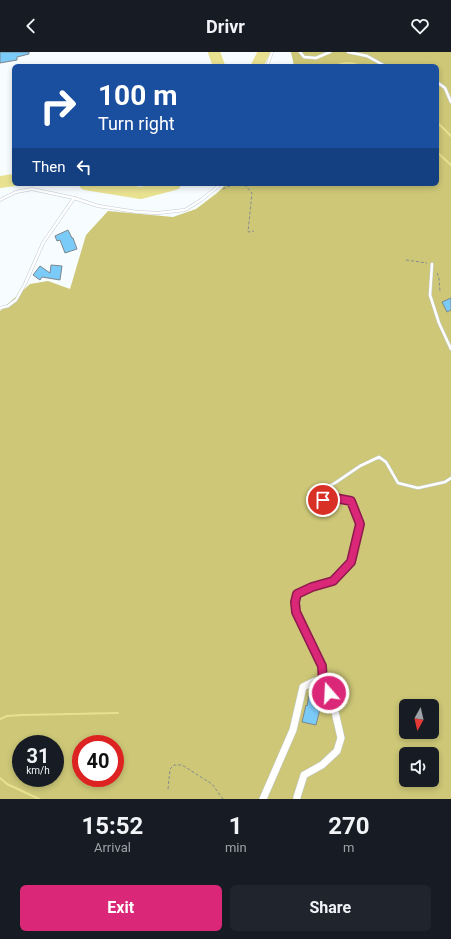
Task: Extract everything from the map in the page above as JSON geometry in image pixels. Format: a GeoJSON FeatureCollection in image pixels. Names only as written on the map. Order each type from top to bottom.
{"type":"FeatureCollection","features":[{"type":"Feature","properties":{"kind":"street"},"geometry":{"type":"LineString","coordinates":[[263,799],[293,730],[303,687],[315,681],[323,683],[333,703],[341,738],[337,751],[322,765],[304,775],[297,799]]}},
{"type":"Feature","properties":{"kind":"lane"},"geometry":{"type":"LineString","coordinates":[[269,64],[272,52]]}},
{"type":"Feature","properties":{"kind":"lane"},"geometry":{"type":"LineString","coordinates":[[300,52],[304,57],[316,58],[330,52]]}},
{"type":"Feature","properties":{"kind":"lane"},"geometry":{"type":"LineString","coordinates":[[348,52],[367,56],[381,64]]}},
{"type":"Feature","properties":{"kind":"lane"},"geometry":{"type":"LineString","coordinates":[[439,84],[445,88],[451,102]]}},
{"type":"Feature","properties":{"kind":"lane"},"geometry":{"type":"LineString","coordinates":[[0,200],[16,192],[32,189],[74,198],[98,206],[137,212],[158,213],[185,210],[218,186]]}},
{"type":"Feature","properties":{"kind":"lane"},"geometry":{"type":"LineString","coordinates":[[0,308],[8,306],[16,300],[25,284],[43,243],[74,198]]}},
{"type":"Feature","properties":{"kind":"lane"},"geometry":{"type":"LineString","coordinates":[[432,264],[430,295],[439,323],[451,349]]}},
{"type":"Feature","properties":{"kind":"lane"},"geometry":{"type":"LineString","coordinates":[[323,683],[322,666],[296,612],[295,602],[297,594],[312,587],[333,581],[351,562],[360,524],[351,501],[335,498],[311,502],[308,497],[335,483],[360,466],[380,457],[386,462],[398,483],[418,488],[445,482],[451,478]]}},
{"type":"Feature","properties":{"kind":"path"},"geometry":{"type":"LineString","coordinates":[[246,186],[252,193],[248,232],[254,231]]}},
{"type":"Feature","properties":{"kind":"path"},"geometry":{"type":"LineString","coordinates":[[168,789],[170,768],[174,765],[182,765],[212,784],[223,799]]}},
{"type":"Feature","properties":{"kind":"shaded area"},"geometry":{"type":"Polygon","coordinates":[[[291,52],[451,52],[451,799],[0,799],[0,311],[30,284],[48,281],[70,289],[86,235],[108,211],[173,217],[196,209],[224,186],[439,186],[439,64],[294,64],[291,52]]]}},
{"type":"Feature","properties":{"kind":"building"},"geometry":{"type":"Polygon","coordinates":[[[0,52],[29,52],[29,54],[17,57],[17,60],[0,63],[0,52]]]}},
{"type":"Feature","properties":{"kind":"building"},"geometry":{"type":"Polygon","coordinates":[[[68,230],[77,249],[65,253],[60,240],[57,241],[55,236],[68,230]]]}},
{"type":"Feature","properties":{"kind":"building"},"geometry":{"type":"Polygon","coordinates":[[[51,265],[62,266],[60,280],[42,277],[40,280],[33,275],[40,266],[50,273],[51,265]]]}},
{"type":"Feature","properties":{"kind":"building"},"geometry":{"type":"Polygon","coordinates":[[[451,298],[451,310],[447,312],[442,302],[451,298]]]}},
{"type":"Feature","properties":{"kind":"building"},"geometry":{"type":"Polygon","coordinates":[[[317,687],[318,692],[314,707],[320,709],[316,725],[302,722],[310,689],[317,687]]]}},
{"type":"Feature","properties":{"kind":"waterway"},"geometry":{"type":"LineString","coordinates":[[214,52],[218,64]]}},
{"type":"Feature","properties":{"kind":"waterway"},"geometry":{"type":"LineString","coordinates":[[258,64],[264,52]]}},
{"type":"Feature","properties":{"kind":"waterway"},"geometry":{"type":"LineString","coordinates":[[342,64],[354,64]]}},
{"type":"Feature","properties":{"kind":"waterway"},"geometry":{"type":"LineString","coordinates":[[439,124],[451,136]]}},
{"type":"Feature","properties":{"kind":"waterway"},"geometry":{"type":"LineString","coordinates":[[439,154],[451,165]]}},
{"type":"Feature","properties":{"kind":"waterway"},"geometry":{"type":"LineString","coordinates":[[0,182],[12,180]]}},
{"type":"Feature","properties":{"kind":"waterway"},"geometry":{"type":"LineString","coordinates":[[97,186],[141,193],[167,186]]}},
{"type":"Feature","properties":{"kind":"waterway"},"geometry":{"type":"LineString","coordinates":[[0,719],[7,716],[22,715],[118,713]]}},
{"type":"Feature","properties":{"kind":"waterway"},"geometry":{"type":"LineString","coordinates":[[0,778],[7,784],[39,799]]}},
{"type":"Feature","properties":{"kind":"route"},"geometry":{"type":"LineString","coordinates":[[323,500],[335,498],[351,501],[360,524],[351,562],[333,581],[312,587],[297,594],[295,602],[296,612],[322,666],[323,683],[329,693]]}}]}
